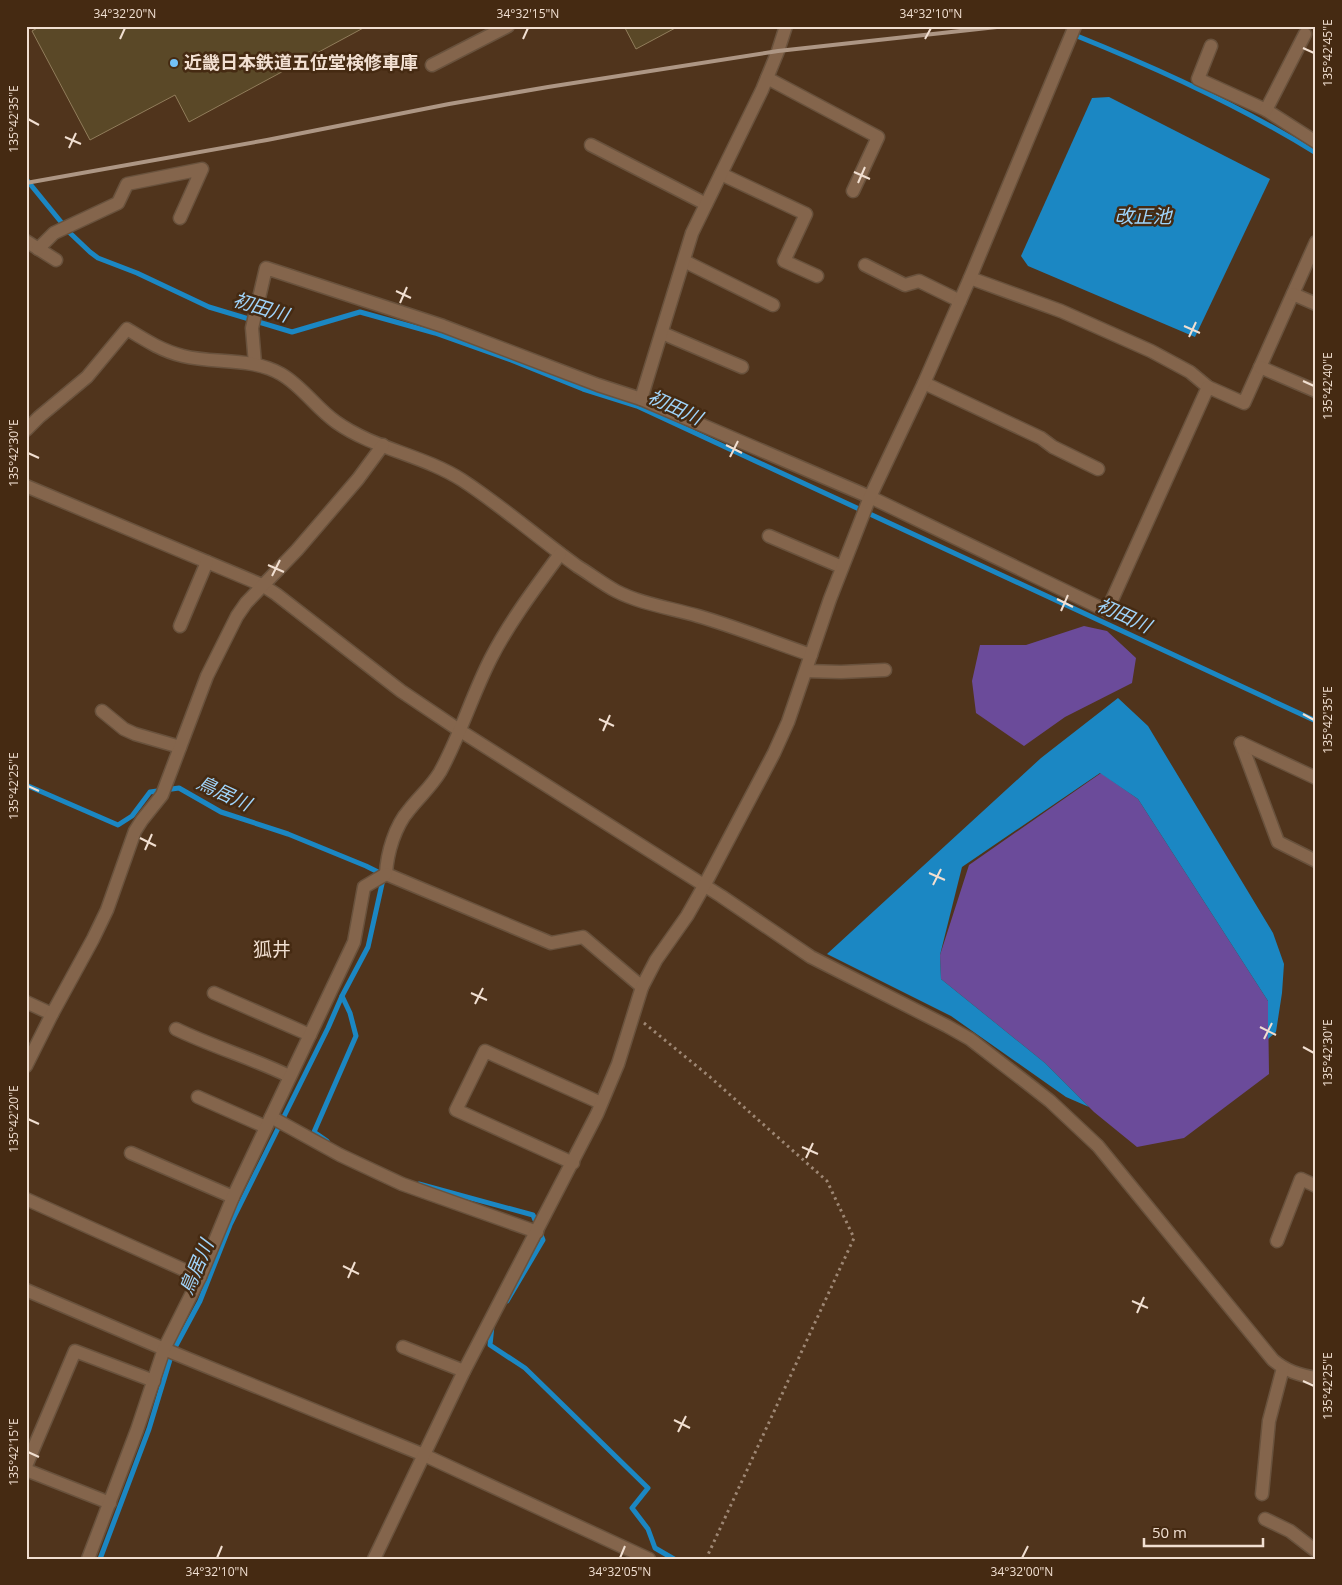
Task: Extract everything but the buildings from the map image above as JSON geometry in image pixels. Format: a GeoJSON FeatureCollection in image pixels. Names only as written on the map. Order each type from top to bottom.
{"type":"FeatureCollection","features":[{"type":"Feature","properties":{"kind":"street"},"geometry":{"type":"LineString","coordinates":[[432,65],[508,26]]}},
{"type":"Feature","properties":{"kind":"street"},"geometry":{"type":"LineString","coordinates":[[641,398],[692,233],[767,78],[786,26]]}},
{"type":"Feature","properties":{"kind":"street"},"geometry":{"type":"LineString","coordinates":[[374,1559],[464,1371],[573,1163],[602,1103],[618,1064],[642,987],[656,960],[687,916],[704,886],[774,753],[788,722],[842,567],[862,516],[970,278],[1075,26]]}},
{"type":"Feature","properties":{"kind":"street"},"geometry":{"type":"LineString","coordinates":[[1266,110],[1305,34]]}},
{"type":"Feature","properties":{"kind":"street"},"geometry":{"type":"LineString","coordinates":[[1211,46],[1198,78],[1266,110],[1316,142]]}},
{"type":"Feature","properties":{"kind":"street"},"geometry":{"type":"LineString","coordinates":[[767,78],[878,137],[853,191]]}},
{"type":"Feature","properties":{"kind":"street"},"geometry":{"type":"LineString","coordinates":[[591,145],[706,204]]}},
{"type":"Feature","properties":{"kind":"street"},"geometry":{"type":"LineString","coordinates":[[38,249],[54,233],[118,203],[127,184],[202,170],[180,218]]}},
{"type":"Feature","properties":{"kind":"street"},"geometry":{"type":"LineString","coordinates":[[721,174],[806,214],[784,261],[817,276]]}},
{"type":"Feature","properties":{"kind":"street"},"geometry":{"type":"LineString","coordinates":[[26,242],[56,260]]}},
{"type":"Feature","properties":{"kind":"street"},"geometry":{"type":"LineString","coordinates":[[970,278],[1061,311],[1151,351],[1190,372],[1208,387],[1244,403],[1316,242]]}},
{"type":"Feature","properties":{"kind":"street"},"geometry":{"type":"LineString","coordinates":[[684,261],[773,305]]}},
{"type":"Feature","properties":{"kind":"street"},"geometry":{"type":"LineString","coordinates":[[865,266],[905,285],[919,281],[960,301]]}},
{"type":"Feature","properties":{"kind":"street"},"geometry":{"type":"LineString","coordinates":[[255,364],[253,322],[266,268],[443,326],[598,385],[641,398],[870,497],[1107,611],[1208,387]]}},
{"type":"Feature","properties":{"kind":"street"},"geometry":{"type":"LineString","coordinates":[[1293,294],[1316,304]]}},
{"type":"Feature","properties":{"kind":"street"},"geometry":{"type":"LineString","coordinates":[[26,430],[39,417],[77,387],[127,329],[158,347],[184,356],[255,364],[282,374],[297,385],[336,422],[353,433],[440,468],[463,481],[560,554],[616,591],[701,617],[811,655]]}},
{"type":"Feature","properties":{"kind":"street"},"geometry":{"type":"LineString","coordinates":[[662,333],[742,367]]}},
{"type":"Feature","properties":{"kind":"street"},"geometry":{"type":"LineString","coordinates":[[1260,368],[1316,391]]}},
{"type":"Feature","properties":{"kind":"street"},"geometry":{"type":"LineString","coordinates":[[924,383],[1042,438],[1053,447],[1098,469]]}},
{"type":"Feature","properties":{"kind":"street"},"geometry":{"type":"LineString","coordinates":[[26,1066],[107,910],[135,831],[162,795],[170,778],[207,676],[233,624],[246,603],[297,550],[358,479],[383,445]]}},
{"type":"Feature","properties":{"kind":"street"},"geometry":{"type":"LineString","coordinates":[[26,486],[262,585],[401,691],[811,957],[970,1039],[1050,1101],[1098,1146],[1273,1360],[1283,1368],[1316,1378]]}},
{"type":"Feature","properties":{"kind":"street"},"geometry":{"type":"LineString","coordinates":[[769,536],[842,567]]}},
{"type":"Feature","properties":{"kind":"street"},"geometry":{"type":"LineString","coordinates":[[386,874],[390,849],[402,820],[435,779],[491,658],[512,622],[560,554]]}},
{"type":"Feature","properties":{"kind":"street"},"geometry":{"type":"LineString","coordinates":[[180,626],[207,562]]}},
{"type":"Feature","properties":{"kind":"street"},"geometry":{"type":"LineString","coordinates":[[806,671],[885,670]]}},
{"type":"Feature","properties":{"kind":"street"},"geometry":{"type":"LineString","coordinates":[[102,711],[124,729],[180,747]]}},
{"type":"Feature","properties":{"kind":"street"},"geometry":{"type":"LineString","coordinates":[[1316,778],[1242,743],[1278,842],[1316,861]]}},
{"type":"Feature","properties":{"kind":"street"},"geometry":{"type":"LineString","coordinates":[[88,1559],[154,1381],[164,1348],[200,1277],[233,1198],[289,1076],[354,942],[364,887],[386,874]]}},
{"type":"Feature","properties":{"kind":"street"},"geometry":{"type":"LineString","coordinates":[[386,874],[551,943],[583,937],[642,987]]}},
{"type":"Feature","properties":{"kind":"street"},"geometry":{"type":"LineString","coordinates":[[214,993],[310,1034]]}},
{"type":"Feature","properties":{"kind":"street"},"geometry":{"type":"LineString","coordinates":[[26,1002],[52,1014]]}},
{"type":"Feature","properties":{"kind":"street"},"geometry":{"type":"LineString","coordinates":[[176,1029],[205,1043],[261,1062],[289,1076]]}},
{"type":"Feature","properties":{"kind":"street"},"geometry":{"type":"LineString","coordinates":[[573,1163],[456,1110],[480,1059],[485,1051],[602,1103]]}},
{"type":"Feature","properties":{"kind":"street"},"geometry":{"type":"LineString","coordinates":[[198,1097],[268,1122],[286,1125],[340,1155],[402,1184],[539,1228]]}},
{"type":"Feature","properties":{"kind":"street"},"geometry":{"type":"LineString","coordinates":[[130,1153],[233,1198]]}},
{"type":"Feature","properties":{"kind":"street"},"geometry":{"type":"LineString","coordinates":[[1277,1241],[1301,1179],[1316,1186]]}},
{"type":"Feature","properties":{"kind":"street"},"geometry":{"type":"LineString","coordinates":[[26,1199],[200,1277]]}},
{"type":"Feature","properties":{"kind":"street"},"geometry":{"type":"LineString","coordinates":[[26,1290],[176,1354],[424,1455],[649,1559]]}},
{"type":"Feature","properties":{"kind":"street"},"geometry":{"type":"LineString","coordinates":[[403,1347],[464,1371]]}},
{"type":"Feature","properties":{"kind":"street"},"geometry":{"type":"LineString","coordinates":[[110,1503],[26,1468],[74,1351],[154,1381]]}},
{"type":"Feature","properties":{"kind":"street"},"geometry":{"type":"LineString","coordinates":[[1262,1494],[1269,1421],[1283,1368]]}},
{"type":"Feature","properties":{"kind":"street"},"geometry":{"type":"LineString","coordinates":[[1265,1519],[1290,1531],[1316,1551]]}},
{"type":"Feature","properties":{"kind":"path"},"geometry":{"type":"LineString","coordinates":[[634,1014],[710,1077],[827,1181],[854,1238],[706,1559]]}},
{"type":"Feature","properties":{"kind":"shaded area"},"geometry":{"type":"Polygon","coordinates":[[[1084,626],[1107,631],[1136,658],[1132,683],[1065,717],[1024,746],[976,713],[972,681],[980,645],[1026,645],[1084,626]]]}},
{"type":"Feature","properties":{"kind":"shaded area"},"geometry":{"type":"Polygon","coordinates":[[[1101,773],[1138,799],[1268,1001],[1269,1074],[1184,1138],[1137,1147],[1094,1112],[1045,1063],[941,979],[940,955],[969,865],[1101,773]]]}},
{"type":"Feature","properties":{"kind":"water","name":"改正池"},"geometry":{"type":"Polygon","coordinates":[[[1109,97],[1270,179],[1195,337],[1028,266],[1021,256],[1092,98],[1109,97]]]}},
{"type":"Feature","properties":{"kind":"water"},"geometry":{"type":"Polygon","coordinates":[[[1118,698],[1148,726],[1273,933],[1284,964],[1282,993],[1276,1032],[1268,1039],[1268,1001],[1138,799],[1100,773],[962,867],[940,955],[941,979],[1045,1063],[1089,1107],[1066,1097],[951,1016],[827,954],[1041,758],[1118,698]]]}},
{"type":"Feature","properties":{"kind":"waterway"},"geometry":{"type":"LineString","coordinates":[[1077,36],[1199,89],[1259,120],[1316,153]]}},
{"type":"Feature","properties":{"kind":"waterway","name":"初田川"},"geometry":{"type":"LineString","coordinates":[[26,179],[70,233],[98,258],[137,273],[209,307],[292,332],[360,312],[435,333],[511,360],[583,389],[637,406],[1316,721]]}},
{"type":"Feature","properties":{"kind":"waterway","name":"鳥居川"},"geometry":{"type":"LineString","coordinates":[[26,785],[118,825],[132,816],[150,792],[179,788],[221,812],[288,834],[384,875],[368,947],[342,996],[350,1013],[356,1036],[314,1132],[327,1141]]}},
{"type":"Feature","properties":{"kind":"waterway","name":"鳥居川"},"geometry":{"type":"LineString","coordinates":[[100,1559],[149,1429],[172,1353],[200,1301],[230,1225],[342,996]]}},
{"type":"Feature","properties":{"kind":"waterway"},"geometry":{"type":"LineString","coordinates":[[419,1184],[533,1215],[543,1240],[507,1301]]}},
{"type":"Feature","properties":{"kind":"waterway"},"geometry":{"type":"LineString","coordinates":[[492,1326],[490,1345],[525,1368],[648,1488],[632,1508],[648,1529],[655,1548],[674,1559]]}},
{"type":"Feature","properties":{"kind":"railway"},"geometry":{"type":"LineString","coordinates":[[26,183],[548,87],[778,51],[1006,26]]}},
{"type":"Feature","properties":{"kind":"place","name":"近畿日本鉄道五位堂検修車庫"},"geometry":{"type":"Point","coordinates":[174,63]}},
{"type":"Feature","properties":{"kind":"district","name":"狐井"},"geometry":{"type":"Point","coordinates":[272,949]}}]}
